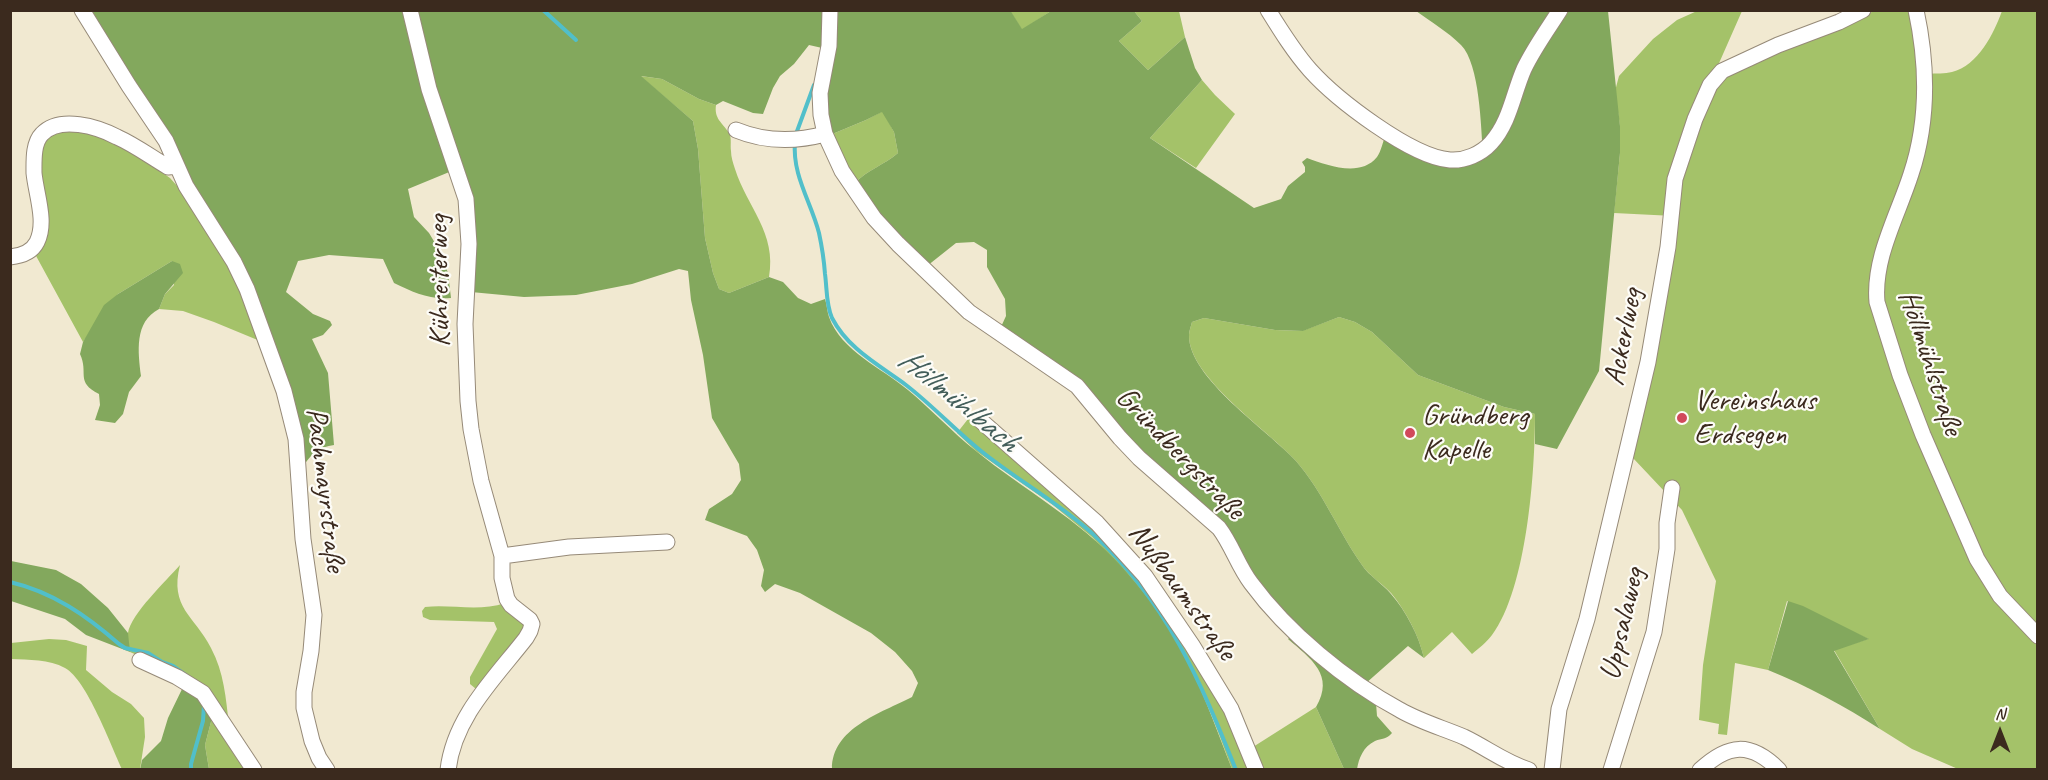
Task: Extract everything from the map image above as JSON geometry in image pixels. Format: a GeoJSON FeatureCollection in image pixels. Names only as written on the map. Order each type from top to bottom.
{"type":"FeatureCollection","features":[{"type":"Feature","properties":{"kind":"street","name":"Pachmayrstraße"},"geometry":{"type":"LineString","coordinates":[[82,10],[166,141],[176,166],[197,205],[238,271],[262,328],[291,413],[296,439],[303,539],[314,615],[304,708],[312,741],[327,770]]}},
{"type":"Feature","properties":{"kind":"street","name":"Kühreiterweg"},"geometry":{"type":"LineString","coordinates":[[410,10],[429,89],[466,199],[469,244],[465,324],[468,401],[474,451],[502,556],[502,578],[507,599],[532,624],[530,631],[459,728],[450,755],[448,770]]}},
{"type":"Feature","properties":{"kind":"street","name":"Gründbergstraße"},"geometry":{"type":"LineString","coordinates":[[830,10],[829,46],[820,102],[825,134],[842,171],[874,218],[969,312],[1077,386],[1139,458],[1219,528],[1251,584],[1310,645],[1362,687],[1401,711],[1462,737],[1506,761],[1529,770]]}},
{"type":"Feature","properties":{"kind":"street"},"geometry":{"type":"LineString","coordinates":[[1268,10],[1305,64],[1338,97],[1373,123],[1423,153],[1453,160],[1478,153],[1491,143],[1499,132],[1508,115],[1524,69],[1560,10]]}},
{"type":"Feature","properties":{"kind":"street","name":"Ackerlweg"},"geometry":{"type":"LineString","coordinates":[[1552,770],[1559,709],[1587,619],[1648,362],[1668,247],[1675,180],[1695,119],[1710,85],[1722,70],[1863,10]]}},
{"type":"Feature","properties":{"kind":"street","name":"Höllmühlstraße"},"geometry":{"type":"LineString","coordinates":[[1916,10],[1926,86],[1923,125],[1911,174],[1879,267],[1877,302],[1915,415],[1977,559],[2000,596],[2037,636]]}},
{"type":"Feature","properties":{"kind":"street"},"geometry":{"type":"LineString","coordinates":[[10,257],[27,252],[38,241],[40,221],[34,163],[38,141],[52,128],[80,125],[98,129],[117,136],[168,167],[176,166]]}},
{"type":"Feature","properties":{"kind":"street"},"geometry":{"type":"LineString","coordinates":[[735,130],[769,140],[825,134]]}},
{"type":"Feature","properties":{"kind":"street","name":"Nußbaumstraße"},"geometry":{"type":"LineString","coordinates":[[980,420],[1097,523],[1145,576],[1192,645],[1231,709],[1256,770]]}},
{"type":"Feature","properties":{"kind":"street","name":"Uppsalaweg"},"geometry":{"type":"LineString","coordinates":[[1611,770],[1654,632],[1667,549],[1667,523],[1672,488]]}},
{"type":"Feature","properties":{"kind":"street"},"geometry":{"type":"LineString","coordinates":[[502,556],[569,547],[667,542]]}},
{"type":"Feature","properties":{"kind":"street"},"geometry":{"type":"LineString","coordinates":[[140,660],[190,684],[202,693],[254,770]]}},
{"type":"Feature","properties":{"kind":"street"},"geometry":{"type":"LineString","coordinates":[[1700,770],[1720,753],[1746,750],[1760,755],[1779,770]]}},
{"type":"Feature","properties":{"kind":"green space"},"geometry":{"type":"Polygon","coordinates":[[[1010,10],[1022,29],[1051,11],[1134,11],[1142,21],[1119,41],[1148,70],[1185,37],[1195,68],[1202,80],[1150,138],[1254,208],[1281,199],[1288,186],[1305,172],[1302,162],[1307,158],[1343,168],[1362,167],[1377,157],[1386,134],[1420,156],[1483,154],[1476,81],[1467,54],[1461,45],[1416,11],[1608,11],[1620,126],[1620,153],[1599,371],[1557,449],[1535,444],[1535,414],[1504,407],[1418,375],[1372,332],[1355,322],[1339,317],[1303,331],[1275,330],[1204,318],[1192,322],[1189,335],[1192,352],[1202,369],[1232,403],[1284,449],[1306,473],[1362,565],[1397,601],[1407,616],[1424,658],[1408,646],[1365,684],[1332,659],[1276,606],[1199,507],[1108,419],[1000,329],[1006,316],[1005,299],[987,267],[987,250],[974,242],[956,243],[927,266],[908,249],[855,183],[898,153],[894,132],[882,112],[830,135],[825,115],[831,50],[809,45],[794,64],[780,76],[763,114],[753,113],[723,101],[716,105],[699,99],[662,79],[641,76],[693,121],[698,149],[705,238],[719,289],[729,293],[769,277],[783,282],[798,298],[811,304],[825,299],[829,317],[835,329],[852,349],[908,390],[976,451],[1088,534],[1122,567],[1158,611],[1170,630],[1200,687],[1232,769],[832,769],[834,755],[849,732],[873,716],[912,697],[918,683],[912,671],[895,652],[871,633],[800,593],[775,584],[765,592],[761,586],[764,570],[757,550],[747,536],[705,520],[709,509],[732,494],[741,480],[739,464],[712,418],[688,271],[679,269],[632,284],[576,295],[524,297],[471,292],[459,168],[408,189],[414,217],[429,233],[441,253],[448,273],[451,298],[428,297],[394,283],[383,259],[329,255],[298,261],[286,292],[313,314],[330,321],[332,325],[323,335],[312,339],[328,373],[334,445],[317,451],[304,465],[258,299],[89,11],[1010,10]]]}},
{"type":"Feature","properties":{"kind":"green space"},"geometry":{"type":"Polygon","coordinates":[[[1010,11],[1051,11],[1022,30],[1010,11]]]}},
{"type":"Feature","properties":{"kind":"green space"},"geometry":{"type":"Polygon","coordinates":[[[1134,11],[1179,11],[1185,37],[1148,70],[1119,41],[1142,21],[1134,11]]]}},
{"type":"Feature","properties":{"kind":"green space"},"geometry":{"type":"Polygon","coordinates":[[[1697,11],[1742,11],[1716,70],[1845,24],[1874,11],[1914,11],[1923,104],[1874,279],[1957,521],[2037,641],[2037,769],[1958,769],[1912,749],[1880,729],[1834,650],[1868,639],[1787,601],[1768,670],[1735,663],[1727,735],[1718,734],[1719,724],[1699,720],[1703,665],[1716,581],[1682,510],[1633,458],[1628,458],[1674,216],[1614,213],[1620,153],[1620,126],[1615,91],[1619,76],[1653,39],[1677,20],[1697,11]]]}},
{"type":"Feature","properties":{"kind":"green space"},"geometry":{"type":"Polygon","coordinates":[[[2002,11],[2037,11],[2037,634],[2000,591],[1962,520],[1880,302],[1886,251],[1928,74],[1952,72],[1970,63],[1984,48],[2002,11]]]}},
{"type":"Feature","properties":{"kind":"green space"},"geometry":{"type":"Polygon","coordinates":[[[640,76],[662,79],[699,99],[716,105],[717,117],[730,135],[731,156],[740,183],[765,234],[769,247],[769,277],[729,293],[719,289],[705,238],[698,149],[693,121],[640,76]]]}},
{"type":"Feature","properties":{"kind":"green space"},"geometry":{"type":"Polygon","coordinates":[[[1202,80],[1235,114],[1196,168],[1150,138],[1202,80]]]}},
{"type":"Feature","properties":{"kind":"green space"},"geometry":{"type":"Polygon","coordinates":[[[883,111],[894,132],[898,153],[855,183],[830,135],[883,111]]]}},
{"type":"Feature","properties":{"kind":"green space"},"geometry":{"type":"Polygon","coordinates":[[[62,130],[92,131],[146,161],[170,178],[207,227],[241,288],[260,341],[183,311],[159,309],[165,294],[174,285],[172,261],[118,294],[83,342],[35,254],[38,160],[45,139],[62,130]]]}},
{"type":"Feature","properties":{"kind":"green space"},"geometry":{"type":"Polygon","coordinates":[[[172,261],[180,264],[183,273],[165,294],[159,309],[145,322],[139,348],[141,376],[129,392],[123,414],[115,423],[95,420],[100,405],[99,394],[92,390],[85,381],[80,354],[83,342],[104,305],[172,261]]]}},
{"type":"Feature","properties":{"kind":"green space"},"geometry":{"type":"Polygon","coordinates":[[[1339,317],[1355,322],[1372,332],[1418,375],[1504,407],[1535,414],[1531,497],[1521,560],[1504,614],[1492,635],[1472,654],[1452,632],[1424,658],[1415,633],[1402,608],[1391,593],[1362,565],[1306,473],[1284,449],[1215,385],[1192,351],[1189,335],[1192,322],[1204,318],[1275,330],[1302,331],[1339,317]]]}},
{"type":"Feature","properties":{"kind":"green space"},"geometry":{"type":"Polygon","coordinates":[[[968,419],[975,420],[1075,509],[1134,570],[1214,688],[1252,769],[1232,769],[1211,713],[1176,638],[1121,567],[1092,537],[1053,505],[976,451],[957,433],[968,419]]]}},
{"type":"Feature","properties":{"kind":"green space"},"geometry":{"type":"Polygon","coordinates":[[[11,561],[56,570],[81,584],[108,608],[128,633],[130,652],[86,635],[65,619],[11,601],[11,561]]]}},
{"type":"Feature","properties":{"kind":"green space"},"geometry":{"type":"Polygon","coordinates":[[[180,565],[178,592],[181,602],[205,637],[219,666],[229,725],[155,663],[130,652],[128,633],[135,617],[180,565]]]}},
{"type":"Feature","properties":{"kind":"green space"},"geometry":{"type":"Polygon","coordinates":[[[1788,601],[1803,606],[1869,639],[1834,651],[1880,729],[1825,697],[1768,670],[1788,601]]]}},
{"type":"Feature","properties":{"kind":"green space"},"geometry":{"type":"Polygon","coordinates":[[[505,603],[528,626],[476,689],[470,684],[470,677],[497,629],[494,622],[430,620],[423,617],[422,611],[425,607],[435,606],[485,607],[505,603]]]}},
{"type":"Feature","properties":{"kind":"green space"},"geometry":{"type":"Polygon","coordinates":[[[1293,634],[1376,703],[1377,716],[1392,733],[1367,746],[1360,757],[1357,769],[1344,769],[1316,707],[1323,686],[1322,677],[1312,661],[1288,639],[1293,634]]]}},
{"type":"Feature","properties":{"kind":"green space"},"geometry":{"type":"Polygon","coordinates":[[[49,639],[66,640],[87,646],[86,670],[112,692],[131,704],[144,718],[145,737],[140,769],[122,769],[90,699],[82,686],[65,668],[39,660],[11,659],[11,643],[49,639]]]}},
{"type":"Feature","properties":{"kind":"green space"},"geometry":{"type":"Polygon","coordinates":[[[184,685],[199,696],[213,714],[205,745],[209,769],[140,770],[142,760],[161,741],[168,718],[184,685]]]}},
{"type":"Feature","properties":{"kind":"green space"},"geometry":{"type":"Polygon","coordinates":[[[1316,707],[1344,769],[1261,769],[1253,747],[1316,707]]]}},
{"type":"Feature","properties":{"kind":"green space"},"geometry":{"type":"Polygon","coordinates":[[[213,714],[251,769],[209,769],[205,745],[213,714]]]}},
{"type":"Feature","properties":{"kind":"waterway"},"geometry":{"type":"LineString","coordinates":[[543,10],[576,40]]}},
{"type":"Feature","properties":{"kind":"waterway","name":"Höllmühlbach"},"geometry":{"type":"LineString","coordinates":[[796,134],[814,85]]}},
{"type":"Feature","properties":{"kind":"waterway","name":"Höllmühlbach"},"geometry":{"type":"LineString","coordinates":[[795,142],[796,166],[820,238],[829,308],[839,329],[855,348],[916,393],[981,451],[1081,523],[1120,561],[1162,615],[1179,644],[1209,705],[1236,770]]}},
{"type":"Feature","properties":{"kind":"waterway"},"geometry":{"type":"LineString","coordinates":[[10,582],[41,592],[69,606],[125,648],[148,653],[187,676]]}},
{"type":"Feature","properties":{"kind":"waterway"},"geometry":{"type":"LineString","coordinates":[[191,770],[203,721],[204,705]]}},
{"type":"Feature","properties":{"kind":"place","name":"Vereinshaus Erdsegen"},"geometry":{"type":"Point","coordinates":[1682,418]}},
{"type":"Feature","properties":{"kind":"place","name":"Gründberg Kapelle"},"geometry":{"type":"Point","coordinates":[1410,433]}}]}
